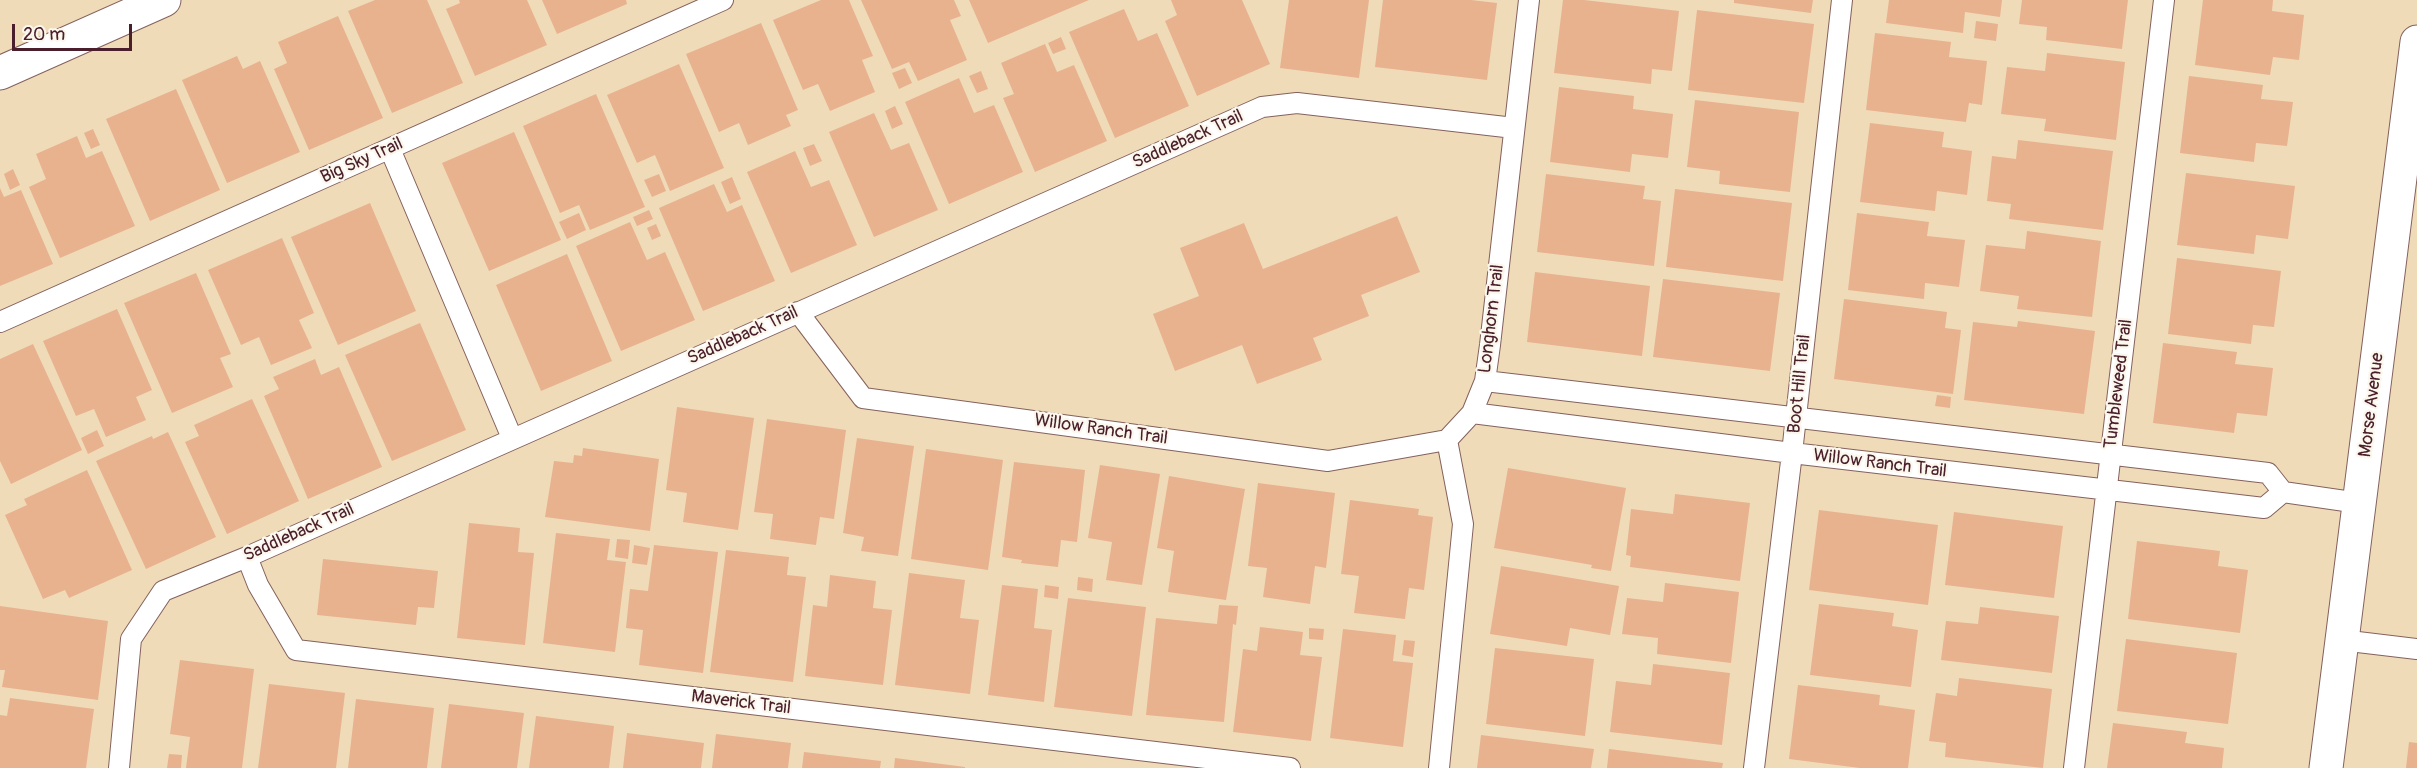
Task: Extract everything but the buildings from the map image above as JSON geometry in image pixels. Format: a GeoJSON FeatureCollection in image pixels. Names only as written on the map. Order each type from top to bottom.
{"type":"FeatureCollection","features":[{"type":"Feature","properties":{"kind":"street"},"geometry":{"type":"LineString","coordinates":[[0,73],[164,0]]}},
{"type":"Feature","properties":{"kind":"street","name":"Morse Avenue"},"geometry":{"type":"LineString","coordinates":[[2326,768],[2359,503],[2411,141],[2417,42]]}},
{"type":"Feature","properties":{"kind":"lane","name":"Big Sky Trail"},"geometry":{"type":"LineString","coordinates":[[0,322],[723,0]]}},
{"type":"Feature","properties":{"kind":"lane","name":"Longhorn Trail"},"geometry":{"type":"LineString","coordinates":[[1447,440],[1472,413],[1485,381],[1529,0]]}},
{"type":"Feature","properties":{"kind":"lane","name":"Boot Hill Trail"},"geometry":{"type":"LineString","coordinates":[[1754,768],[1792,453],[1842,0]]}},
{"type":"Feature","properties":{"kind":"lane","name":"Tumbleweed Trail"},"geometry":{"type":"LineString","coordinates":[[2074,768],[2164,0]]}},
{"type":"Feature","properties":{"kind":"lane","name":"Saddleback Trail"},"geometry":{"type":"LineString","coordinates":[[119,768],[131,639],[163,591],[1262,108],[1297,103],[1514,128]]}},
{"type":"Feature","properties":{"kind":"lane"},"geometry":{"type":"LineString","coordinates":[[390,149],[512,438]]}},
{"type":"Feature","properties":{"kind":"lane","name":"Willow Ranch Trail"},"geometry":{"type":"LineString","coordinates":[[798,312],[863,398],[1328,461],[1447,440]]}},
{"type":"Feature","properties":{"kind":"lane","name":"Willow Ranch Trail"},"geometry":{"type":"LineString","coordinates":[[1472,413],[2264,508],[2283,492],[2268,473],[1485,381]]}},
{"type":"Feature","properties":{"kind":"lane"},"geometry":{"type":"LineString","coordinates":[[1439,768],[1463,524],[1447,440]]}},
{"type":"Feature","properties":{"kind":"lane"},"geometry":{"type":"LineString","coordinates":[[2283,492],[2359,503]]}},
{"type":"Feature","properties":{"kind":"lane","name":"Maverick Trail"},"geometry":{"type":"LineString","coordinates":[[247,556],[258,585],[296,650],[1290,768]]}},
{"type":"Feature","properties":{"kind":"lane"},"geometry":{"type":"LineString","coordinates":[[2341,640],[2417,649]]}}]}
